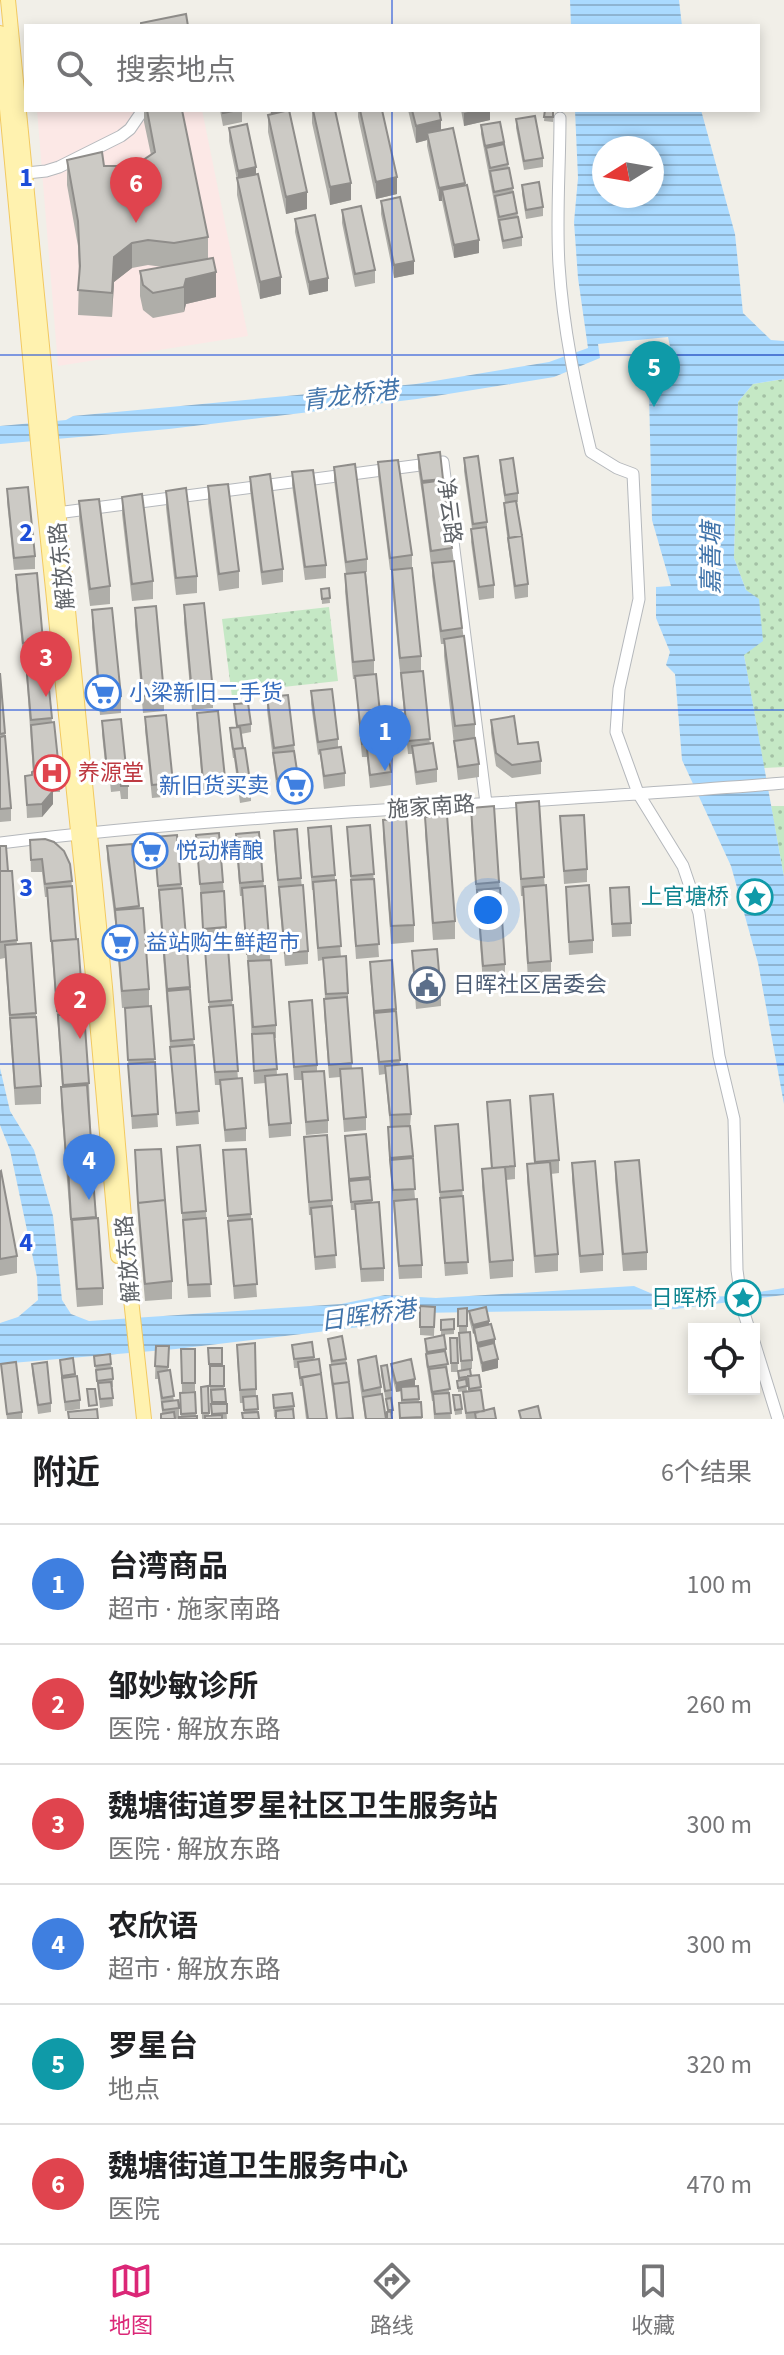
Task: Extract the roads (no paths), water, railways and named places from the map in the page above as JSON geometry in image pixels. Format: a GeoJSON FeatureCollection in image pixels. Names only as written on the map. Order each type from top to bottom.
{"type":"FeatureCollection","features":[{"type":"Feature","properties":{"kind":"main road","name":"解放东路"},"geometry":{"type":"LineString","coordinates":[[0,6],[5,0]]}},
{"type":"Feature","properties":{"kind":"main road","name":"解放东路"},"geometry":{"type":"LineString","coordinates":[[5,0],[18,174],[126,1291],[136,1380],[144,1419]]}},
{"type":"Feature","properties":{"kind":"main road","name":"解放东路"},"geometry":{"type":"LineString","coordinates":[[0,33],[18,174]]}},
{"type":"Feature","properties":{"kind":"main road","name":"解放东路"},"geometry":{"type":"LineString","coordinates":[[45,453],[57,513],[83,833]]}},
{"type":"Feature","properties":{"kind":"main road","name":"解放东路"},"geometry":{"type":"LineString","coordinates":[[135,1419],[136,1380]]}},
{"type":"Feature","properties":{"kind":"street"},"geometry":{"type":"LineString","coordinates":[[18,174],[59,167],[121,136],[142,112]]}},
{"type":"Feature","properties":{"kind":"street"},"geometry":{"type":"LineString","coordinates":[[560,118],[559,263],[573,370],[591,452],[633,474],[639,599],[619,689],[616,732],[638,793],[683,866],[699,913],[719,1056],[734,1119],[738,1285],[747,1323]]}},
{"type":"Feature","properties":{"kind":"street","name":"净云路"},"geometry":{"type":"LineString","coordinates":[[57,513],[443,462],[486,803]]}},
{"type":"Feature","properties":{"kind":"street","name":"施家南路"},"geometry":{"type":"LineString","coordinates":[[0,843],[83,833],[782,784]]}},
{"type":"Feature","properties":{"kind":"street"},"geometry":{"type":"LineString","coordinates":[[760,1361],[778,1419]]}},
{"type":"Feature","properties":{"kind":"water"},"geometry":{"type":"Polygon","coordinates":[[[570,0],[679,0],[682,24],[571,24],[570,0]]]}},
{"type":"Feature","properties":{"kind":"water"},"geometry":{"type":"Polygon","coordinates":[[[575,112],[702,112],[735,234],[743,313],[771,340],[784,341],[784,379],[753,384],[738,402],[734,558],[746,590],[759,599],[763,641],[744,655],[784,877],[784,1104],[758,963],[731,866],[682,760],[675,674],[666,665],[670,652],[656,618],[656,587],[671,586],[652,520],[649,393],[673,361],[668,337],[598,344],[600,358],[554,377],[417,399],[169,429],[0,444],[0,426],[66,420],[73,416],[416,384],[549,362],[588,348],[574,222],[578,178],[575,112]]]}},
{"type":"Feature","properties":{"kind":"water","name":"日晖桥港"},"geometry":{"type":"Polygon","coordinates":[[[0,1068],[10,1111],[34,1150],[53,1216],[62,1300],[71,1314],[89,1321],[341,1304],[385,1295],[436,1298],[634,1286],[662,1298],[734,1296],[784,1288],[784,1295],[676,1309],[417,1313],[368,1326],[176,1349],[0,1364],[0,1323],[18,1317],[38,1300],[37,1277],[10,1150],[0,1125],[0,1068]]]}},
{"type":"Feature","properties":{"kind":"place","name":"魏塘街道卫生服务中心"},"geometry":{"type":"Point","coordinates":[136,223]}},
{"type":"Feature","properties":{"kind":"place","name":"罗星台"},"geometry":{"type":"Point","coordinates":[654,407]}},
{"type":"Feature","properties":{"kind":"place","name":"小梁新旧二手货"},"geometry":{"type":"Point","coordinates":[103,693]}},
{"type":"Feature","properties":{"kind":"place","name":"魏塘街道罗星社区卫生服务站"},"geometry":{"type":"Point","coordinates":[46,697]}},
{"type":"Feature","properties":{"kind":"place","name":"台湾商品"},"geometry":{"type":"Point","coordinates":[385,771]}},
{"type":"Feature","properties":{"kind":"place","name":"养源堂"},"geometry":{"type":"Point","coordinates":[52,773]}},
{"type":"Feature","properties":{"kind":"place","name":"新旧货买卖"},"geometry":{"type":"Point","coordinates":[295,786]}},
{"type":"Feature","properties":{"kind":"place","name":"悦动精酿"},"geometry":{"type":"Point","coordinates":[150,851]}},
{"type":"Feature","properties":{"kind":"place","name":"上官塘桥"},"geometry":{"type":"Point","coordinates":[755,897]}},
{"type":"Feature","properties":{"kind":"place","name":"益站购生鲜超市"},"geometry":{"type":"Point","coordinates":[120,943]}},
{"type":"Feature","properties":{"kind":"place","name":"日晖社区居委会"},"geometry":{"type":"Point","coordinates":[427,985]}},
{"type":"Feature","properties":{"kind":"place","name":"邹妙敏诊所"},"geometry":{"type":"Point","coordinates":[80,1039]}},
{"type":"Feature","properties":{"kind":"place","name":"农欣语"},"geometry":{"type":"Point","coordinates":[89,1200]}},
{"type":"Feature","properties":{"kind":"place","name":"日晖桥"},"geometry":{"type":"Point","coordinates":[743,1298]}},
{"type":"Feature","properties":{"kind":"water label","name":"青龙桥港"},"geometry":{"type":"Point","coordinates":[350,396]}},
{"type":"Feature","properties":{"kind":"water label","name":"嘉善塘"},"geometry":{"type":"Point","coordinates":[711,558]}}]}
